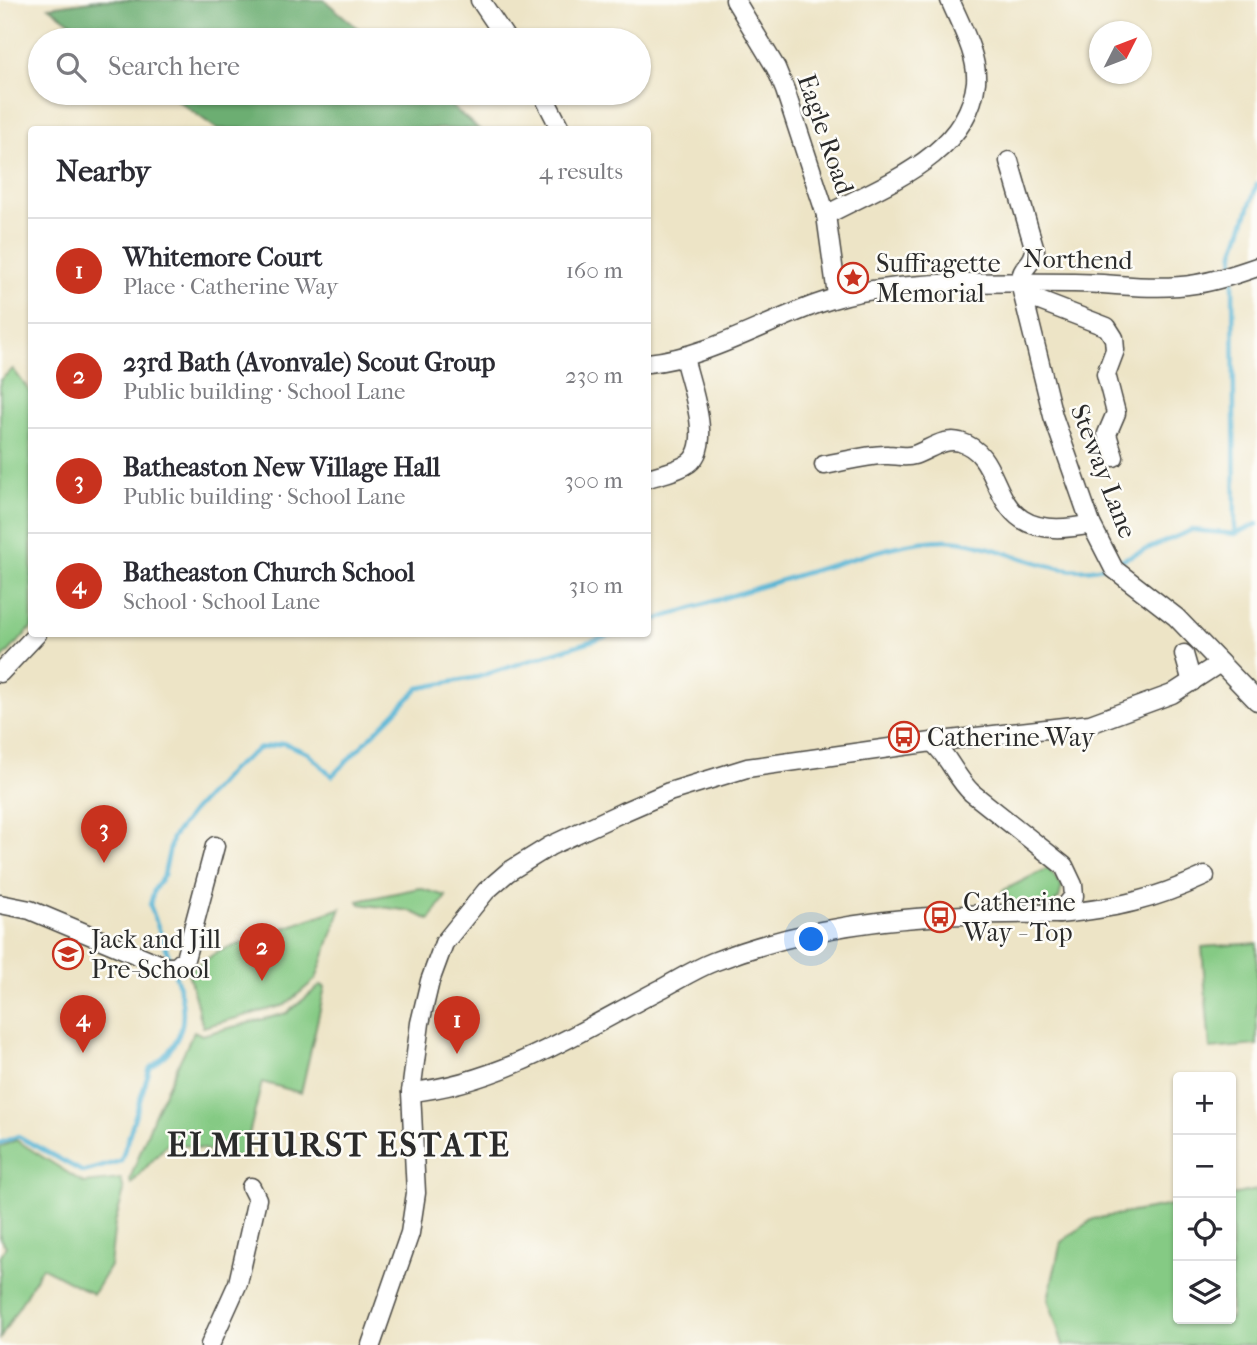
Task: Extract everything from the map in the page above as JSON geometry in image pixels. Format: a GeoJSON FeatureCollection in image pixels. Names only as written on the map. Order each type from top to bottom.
{"type":"FeatureCollection","features":[{"type":"Feature","properties":{"kind":"street"},"geometry":{"type":"LineString","coordinates":[[480,0],[499,28]]}},
{"type":"Feature","properties":{"kind":"street","name":"Eagle Road"},"geometry":{"type":"LineString","coordinates":[[735,0],[776,68],[825,215],[837,295]]}},
{"type":"Feature","properties":{"kind":"street"},"geometry":{"type":"LineString","coordinates":[[825,215],[927,161],[951,139],[976,82],[972,52],[950,0]]}},
{"type":"Feature","properties":{"kind":"street"},"geometry":{"type":"LineString","coordinates":[[548,105],[559,126]]}},
{"type":"Feature","properties":{"kind":"street"},"geometry":{"type":"LineString","coordinates":[[1009,161],[1035,250],[1034,257],[1020,272],[1020,283],[1037,300],[1094,320],[1107,327],[1114,338],[1115,350],[1106,374],[1116,413],[1107,434],[1114,457]]}},
{"type":"Feature","properties":{"kind":"street","name":"Northend"},"geometry":{"type":"LineString","coordinates":[[651,363],[684,358],[837,295],[876,289],[1020,283],[1099,283],[1137,287],[1195,284],[1241,272]]}},
{"type":"Feature","properties":{"kind":"street","name":"Steway Lane"},"geometry":{"type":"LineString","coordinates":[[1020,283],[1053,416],[1091,524],[1114,569],[1176,617],[1257,701]]}},
{"type":"Feature","properties":{"kind":"street"},"geometry":{"type":"LineString","coordinates":[[651,477],[692,461],[701,447],[702,433],[684,358]]}},
{"type":"Feature","properties":{"kind":"street"},"geometry":{"type":"LineString","coordinates":[[824,465],[888,454],[912,456],[949,440],[962,442],[977,452],[986,463],[1002,499],[1024,520],[1050,528],[1066,529],[1091,524]]}},
{"type":"Feature","properties":{"kind":"street"},"geometry":{"type":"LineString","coordinates":[[0,673],[34,637]]}},
{"type":"Feature","properties":{"kind":"street"},"geometry":{"type":"LineString","coordinates":[[1184,654],[1192,682]]}},
{"type":"Feature","properties":{"kind":"street"},"geometry":{"type":"LineString","coordinates":[[371,1345],[410,1233],[416,1193],[411,1092],[420,1023],[430,981],[444,943],[486,891],[508,872],[584,828],[669,792],[747,768],[932,742],[1090,724],[1144,706],[1192,682],[1220,663]]}},
{"type":"Feature","properties":{"kind":"street"},"geometry":{"type":"LineString","coordinates":[[932,742],[944,752],[958,780],[1064,866],[1073,885],[1074,896],[1059,914]]}},
{"type":"Feature","properties":{"kind":"street"},"geometry":{"type":"LineString","coordinates":[[0,904],[30,910],[171,967],[184,959],[215,846]]}},
{"type":"Feature","properties":{"kind":"street"},"geometry":{"type":"LineString","coordinates":[[411,1092],[441,1089],[513,1066],[712,962],[803,934],[883,921],[969,913],[1059,914],[1121,908],[1167,894],[1205,876]]}},
{"type":"Feature","properties":{"kind":"street"},"geometry":{"type":"LineString","coordinates":[[209,1345],[238,1283],[257,1199],[251,1186]]}},
{"type":"Feature","properties":{"kind":"green space"},"geometry":{"type":"Polygon","coordinates":[[[99,0],[324,0],[358,28],[78,28],[49,7],[99,0]]]}},
{"type":"Feature","properties":{"kind":"green space"},"geometry":{"type":"Polygon","coordinates":[[[184,105],[450,105],[475,126],[213,126],[184,105]]]}},
{"type":"Feature","properties":{"kind":"green space"},"geometry":{"type":"Polygon","coordinates":[[[13,369],[28,389],[28,631],[0,661],[0,380],[13,369]]]}},
{"type":"Feature","properties":{"kind":"green space"},"geometry":{"type":"Polygon","coordinates":[[[1048,868],[1062,886],[1059,898],[1048,908],[1006,904],[1002,891],[1048,868]]]}},
{"type":"Feature","properties":{"kind":"green space"},"geometry":{"type":"Polygon","coordinates":[[[419,888],[446,896],[430,920],[410,911],[360,904],[358,901],[419,888]]]}},
{"type":"Feature","properties":{"kind":"green space"},"geometry":{"type":"Polygon","coordinates":[[[341,908],[316,979],[285,1005],[203,1027],[188,972],[217,952],[341,908]]]}},
{"type":"Feature","properties":{"kind":"green space"},"geometry":{"type":"Polygon","coordinates":[[[1257,943],[1257,1045],[1210,1049],[1202,947],[1257,943]]]}},
{"type":"Feature","properties":{"kind":"green space"},"geometry":{"type":"Polygon","coordinates":[[[321,985],[325,987],[301,1093],[262,1082],[243,1159],[170,1141],[131,1184],[130,1179],[155,1113],[194,1031],[202,1035],[287,1013],[321,985]]]}},
{"type":"Feature","properties":{"kind":"green space"},"geometry":{"type":"Polygon","coordinates":[[[16,1140],[84,1183],[121,1179],[124,1191],[115,1223],[110,1266],[93,1294],[42,1267],[0,1339],[0,1257],[6,1246],[0,1239],[0,1147],[16,1140]]]}},
{"type":"Feature","properties":{"kind":"green space"},"geometry":{"type":"Polygon","coordinates":[[[1257,1190],[1257,1345],[1063,1345],[1048,1299],[1061,1242],[1093,1219],[1173,1205],[1173,1324],[1236,1324],[1236,1194],[1257,1190]]]}},
{"type":"Feature","properties":{"kind":"waterway"},"geometry":{"type":"LineString","coordinates":[[1233,270],[1234,252],[1257,184]]}},
{"type":"Feature","properties":{"kind":"waterway"},"geometry":{"type":"LineString","coordinates":[[1233,279],[1235,534]]}},
{"type":"Feature","properties":{"kind":"waterway"},"geometry":{"type":"LineString","coordinates":[[1116,562],[1192,530],[1235,534],[1257,524]]}},
{"type":"Feature","properties":{"kind":"waterway"},"geometry":{"type":"LineString","coordinates":[[651,621],[860,556],[917,542],[966,542],[1049,566],[1070,569],[1108,565]]}},
{"type":"Feature","properties":{"kind":"waterway"},"geometry":{"type":"LineString","coordinates":[[171,962],[150,905],[154,890],[164,875],[172,838],[232,769],[258,749],[283,743],[308,753],[332,776],[419,688],[478,677],[604,637]]}},
{"type":"Feature","properties":{"kind":"waterway"},"geometry":{"type":"LineString","coordinates":[[0,1143],[18,1136],[83,1172],[121,1161],[150,1068],[172,1047],[182,1025],[182,1000],[174,971]]}},
{"type":"Feature","properties":{"kind":"place","name":"Suffragette Memorial"},"geometry":{"type":"Point","coordinates":[853,278]}},
{"type":"Feature","properties":{"kind":"place","name":"Catherine Way"},"geometry":{"type":"Point","coordinates":[904,737]}},
{"type":"Feature","properties":{"kind":"place","name":"Batheaston New Village Hall"},"geometry":{"type":"Point","coordinates":[104,863]}},
{"type":"Feature","properties":{"kind":"place","name":"Catherine Way - Top"},"geometry":{"type":"Point","coordinates":[940,917]}},
{"type":"Feature","properties":{"kind":"place","name":"Jack and Jill Pre-School"},"geometry":{"type":"Point","coordinates":[68,954]}},
{"type":"Feature","properties":{"kind":"place","name":"23rd Bath (Avonvale) Scout Group"},"geometry":{"type":"Point","coordinates":[262,981]}},
{"type":"Feature","properties":{"kind":"place","name":"Batheaston Church School"},"geometry":{"type":"Point","coordinates":[83,1053]}},
{"type":"Feature","properties":{"kind":"place","name":"Whitemore Court"},"geometry":{"type":"Point","coordinates":[457,1054]}},
{"type":"Feature","properties":{"kind":"district","name":"ELMHURST ESTATE"},"geometry":{"type":"Point","coordinates":[339,1144]}}]}
